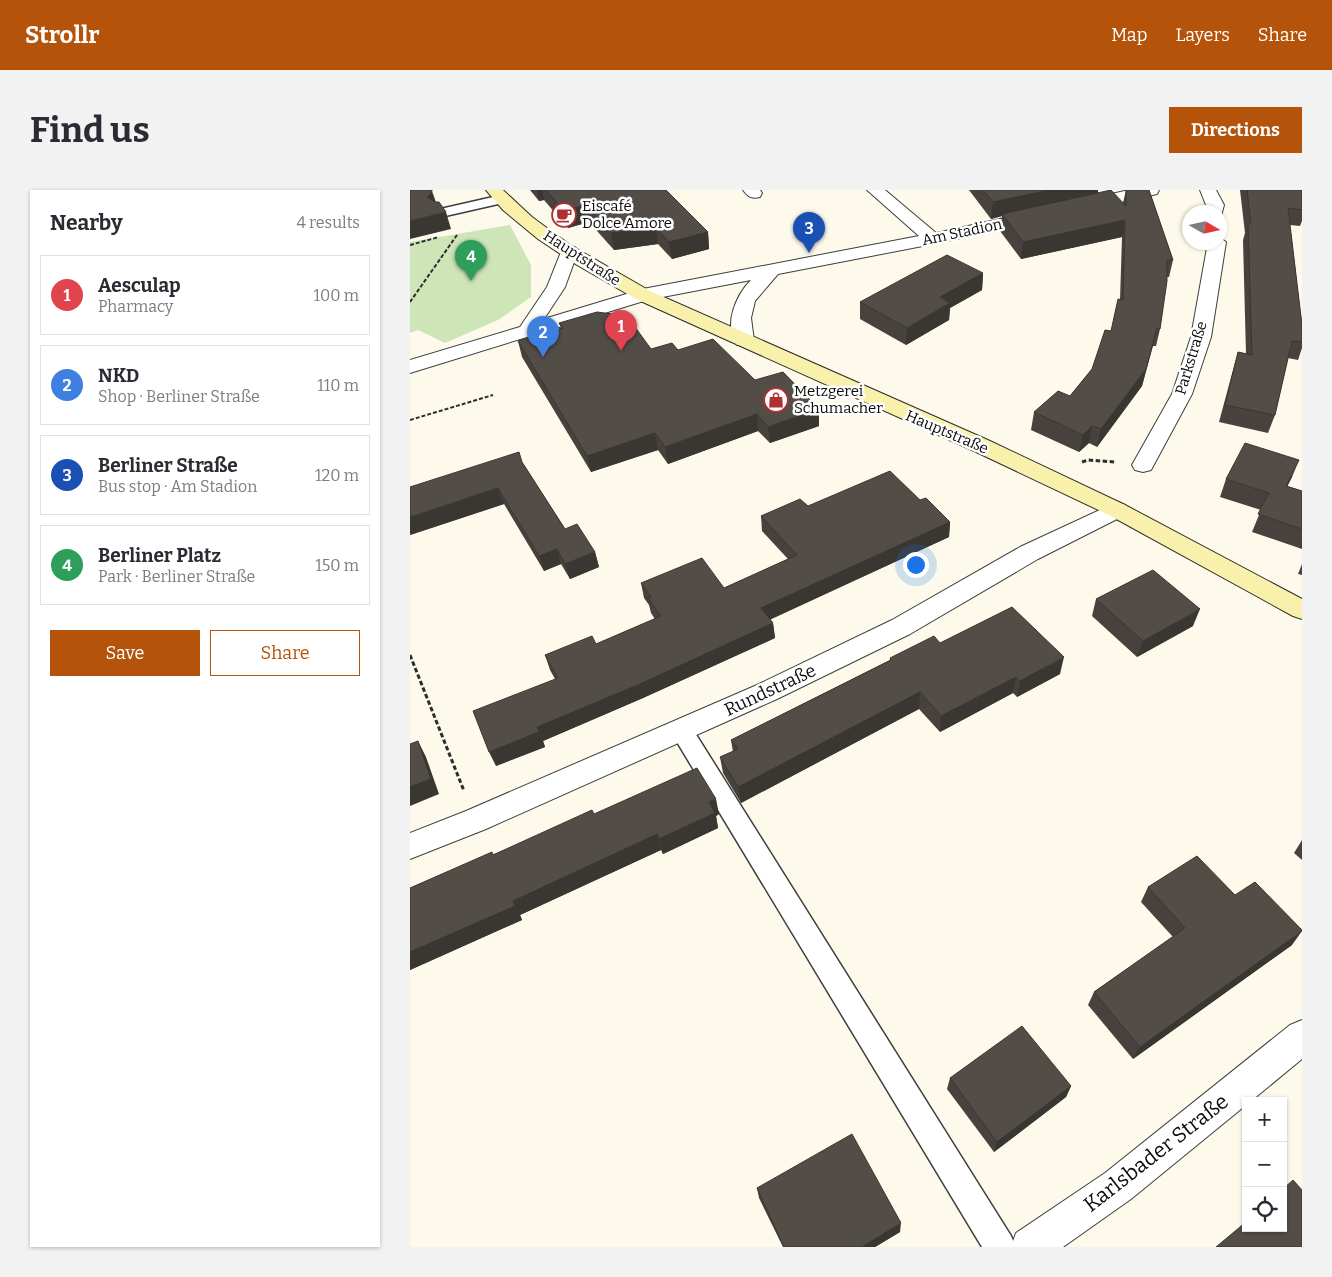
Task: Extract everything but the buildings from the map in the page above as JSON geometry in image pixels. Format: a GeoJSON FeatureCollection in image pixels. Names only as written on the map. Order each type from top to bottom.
{"type":"FeatureCollection","features":[{"type":"Feature","properties":{"kind":"main road","name":"Hauptstraße"},"geometry":{"type":"LineString","coordinates":[[498,194],[519,217],[605,275],[643,295],[1117,510],[1214,560],[1302,610]]}},
{"type":"Feature","properties":{"kind":"street"},"geometry":{"type":"LineString","coordinates":[[875,190],[933,239]]}},
{"type":"Feature","properties":{"kind":"street","name":"Am Stadion"},"geometry":{"type":"LineString","coordinates":[[410,367],[643,295],[933,239],[1151,190]]}},
{"type":"Feature","properties":{"kind":"street"},"geometry":{"type":"LineString","coordinates":[[1208,190],[1215,205]]}},
{"type":"Feature","properties":{"kind":"street","name":"Parkstraße"},"geometry":{"type":"LineString","coordinates":[[1143,465],[1182,394],[1201,337],[1216,250]]}},
{"type":"Feature","properties":{"kind":"street"},"geometry":{"type":"LineString","coordinates":[[527,331],[556,287],[569,251]]}},
{"type":"Feature","properties":{"kind":"street"},"geometry":{"type":"LineString","coordinates":[[744,341],[741,324],[742,304],[751,289],[772,270]]}},
{"type":"Feature","properties":{"kind":"street","name":"Rundstraße"},"geometry":{"type":"LineString","coordinates":[[410,846],[476,820],[682,732],[901,627],[1029,554],[1117,510]]}},
{"type":"Feature","properties":{"kind":"street","name":"Karlsbader Straße"},"geometry":{"type":"LineString","coordinates":[[1030,1247],[1118,1186],[1302,1037]]}},
{"type":"Feature","properties":{"kind":"lane"},"geometry":{"type":"LineString","coordinates":[[441,213],[498,194]]}},
{"type":"Feature","properties":{"kind":"lane"},"geometry":{"type":"LineString","coordinates":[[682,732],[1000,1247]]}},
{"type":"Feature","properties":{"kind":"path"},"geometry":{"type":"LineString","coordinates":[[410,302],[460,232]]}},
{"type":"Feature","properties":{"kind":"path"},"geometry":{"type":"LineString","coordinates":[[410,420],[493,396]]}},
{"type":"Feature","properties":{"kind":"path"},"geometry":{"type":"LineString","coordinates":[[1054,480],[1070,467],[1088,460],[1143,465]]}},
{"type":"Feature","properties":{"kind":"path"},"geometry":{"type":"LineString","coordinates":[[410,655],[476,820]]}},
{"type":"Feature","properties":{"kind":"green space"},"geometry":{"type":"Polygon","coordinates":[[[510,225],[531,265],[531,297],[498,320],[445,343],[418,330],[410,333],[410,242],[510,225]]]}},
{"type":"Feature","properties":{"kind":"place","name":"Eiscafé Dolce Amore"},"geometry":{"type":"Point","coordinates":[564,215]}},
{"type":"Feature","properties":{"kind":"place","name":"Berliner Straße"},"geometry":{"type":"Point","coordinates":[809,253]}},
{"type":"Feature","properties":{"kind":"place","name":"Berliner Platz"},"geometry":{"type":"Point","coordinates":[471,281]}},
{"type":"Feature","properties":{"kind":"place","name":"Aesculap"},"geometry":{"type":"Point","coordinates":[621,351]}},
{"type":"Feature","properties":{"kind":"place","name":"NKD"},"geometry":{"type":"Point","coordinates":[543,357]}},
{"type":"Feature","properties":{"kind":"place","name":"Metzgerei Schumacher"},"geometry":{"type":"Point","coordinates":[776,400]}}]}
